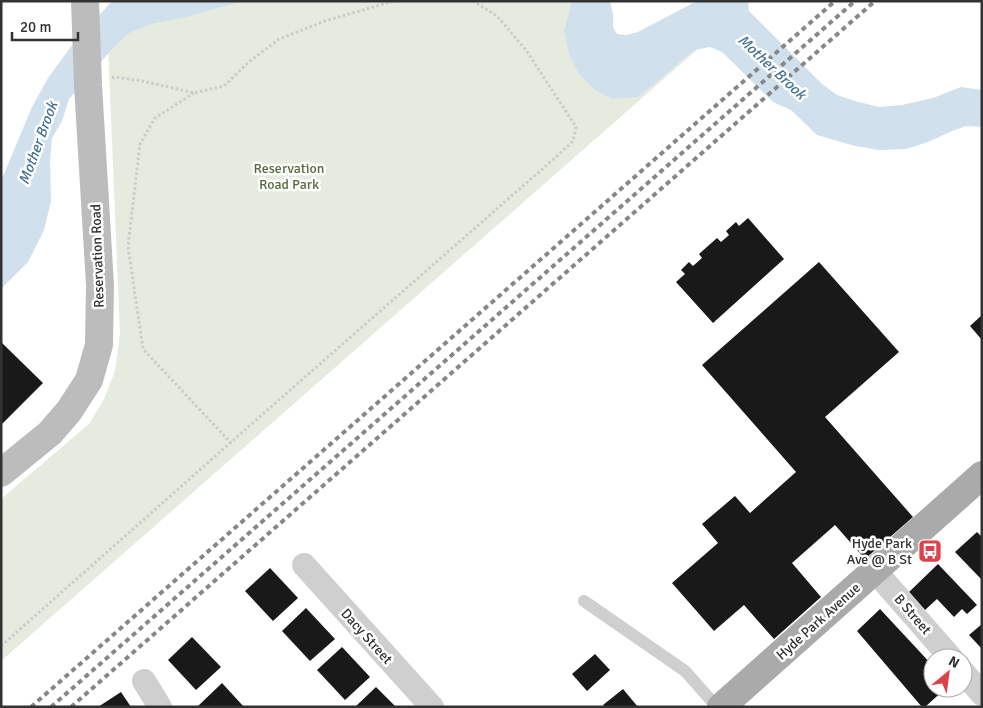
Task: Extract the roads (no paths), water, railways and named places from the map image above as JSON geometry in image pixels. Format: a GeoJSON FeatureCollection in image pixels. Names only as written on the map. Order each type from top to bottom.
{"type":"FeatureCollection","features":[{"type":"Feature","properties":{"kind":"main road","name":"Reservation Road"},"geometry":{"type":"LineString","coordinates":[[1,473],[50,433],[69,411],[89,380],[99,345],[100,284],[85,1]]}},
{"type":"Feature","properties":{"kind":"main road","name":"Hyde Park Avenue"},"geometry":{"type":"LineString","coordinates":[[721,707],[982,475]]}},
{"type":"Feature","properties":{"kind":"street","name":"Dacy Street"},"geometry":{"type":"LineString","coordinates":[[304,565],[432,707]]}},
{"type":"Feature","properties":{"kind":"street","name":"B Street"},"geometry":{"type":"LineString","coordinates":[[875,571],[942,648]]}},
{"type":"Feature","properties":{"kind":"street"},"geometry":{"type":"LineString","coordinates":[[144,682],[160,707]]}},
{"type":"Feature","properties":{"kind":"street"},"geometry":{"type":"LineString","coordinates":[[973,684],[982,694]]}},
{"type":"Feature","properties":{"kind":"lane"},"geometry":{"type":"LineString","coordinates":[[584,601],[685,671],[717,707]]}},
{"type":"Feature","properties":{"kind":"water","name":"Mother Brook"},"geometry":{"type":"Polygon","coordinates":[[[112,1],[244,1],[182,18],[151,24],[129,33],[112,49],[69,99],[62,121],[52,138],[50,160],[51,201],[44,230],[28,262],[1,289],[1,181],[32,107],[48,78],[70,48],[112,1]]]}},
{"type":"Feature","properties":{"kind":"water","name":"Mother Brook"},"geometry":{"type":"Polygon","coordinates":[[[571,1],[610,1],[613,27],[617,34],[626,35],[638,32],[697,1],[748,1],[749,11],[822,84],[837,95],[879,107],[902,105],[933,98],[961,87],[982,90],[982,127],[966,126],[906,149],[879,150],[855,146],[817,135],[791,110],[773,102],[722,52],[710,47],[695,50],[637,97],[612,99],[595,90],[579,74],[569,54],[564,31],[571,1]]]}},
{"type":"Feature","properties":{"kind":"railway"},"geometry":{"type":"LineString","coordinates":[[31,707],[835,1]]}},
{"type":"Feature","properties":{"kind":"railway"},"geometry":{"type":"LineString","coordinates":[[51,707],[855,1]]}},
{"type":"Feature","properties":{"kind":"railway"},"geometry":{"type":"LineString","coordinates":[[71,707],[875,1]]}},
{"type":"Feature","properties":{"kind":"place","name":"Hyde Park Ave @ B St"},"geometry":{"type":"Point","coordinates":[930,551]}},
{"type":"Feature","properties":{"kind":"park label","name":"Reservation Road Park"},"geometry":{"type":"Point","coordinates":[289,176]}}]}
